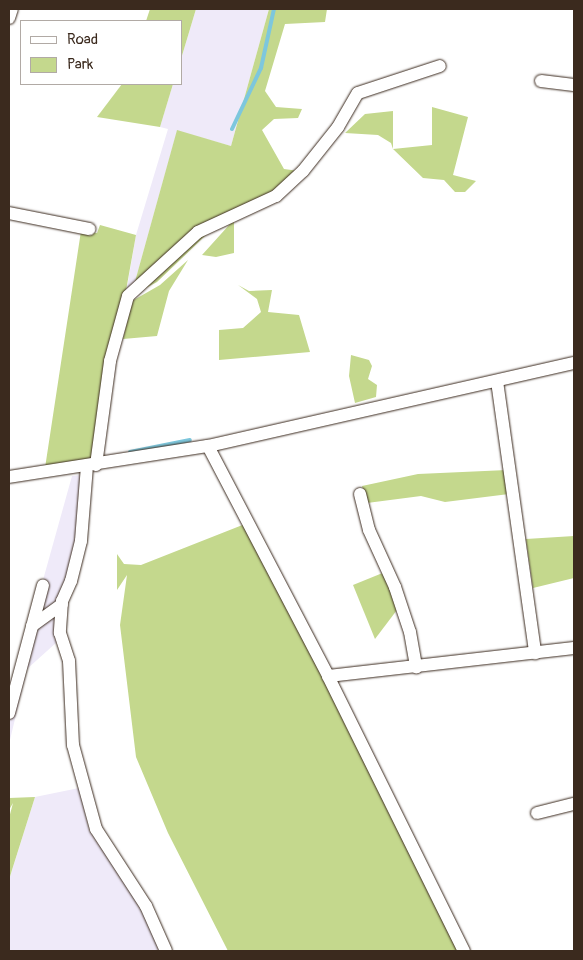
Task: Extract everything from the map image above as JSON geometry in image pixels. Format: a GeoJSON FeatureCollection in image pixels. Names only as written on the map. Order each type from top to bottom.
{"type":"FeatureCollection","features":[{"type":"Feature","properties":{"kind":"street"},"geometry":{"type":"LineString","coordinates":[[9,18],[12,9]]}},
{"type":"Feature","properties":{"kind":"street"},"geometry":{"type":"LineString","coordinates":[[166,951],[146,906],[96,829],[73,745],[69,661],[60,633],[62,604],[81,540],[91,466],[110,361],[128,296],[198,232],[276,196],[303,171],[338,127],[358,93],[440,66]]}},
{"type":"Feature","properties":{"kind":"street"},"geometry":{"type":"LineString","coordinates":[[541,81],[574,86]]}},
{"type":"Feature","properties":{"kind":"street"},"geometry":{"type":"LineString","coordinates":[[9,213],[89,229]]}},
{"type":"Feature","properties":{"kind":"street"},"geometry":{"type":"LineString","coordinates":[[9,477],[91,466],[208,446],[574,363]]}},
{"type":"Feature","properties":{"kind":"street"},"geometry":{"type":"LineString","coordinates":[[497,381],[535,653]]}},
{"type":"Feature","properties":{"kind":"street"},"geometry":{"type":"LineString","coordinates":[[208,446],[328,676],[464,951]]}},
{"type":"Feature","properties":{"kind":"street"},"geometry":{"type":"LineString","coordinates":[[360,494],[369,530],[395,587],[410,632],[416,667]]}},
{"type":"Feature","properties":{"kind":"street"},"geometry":{"type":"LineString","coordinates":[[9,712],[43,585]]}},
{"type":"Feature","properties":{"kind":"street"},"geometry":{"type":"LineString","coordinates":[[32,626],[62,604]]}},
{"type":"Feature","properties":{"kind":"street"},"geometry":{"type":"LineString","coordinates":[[328,676],[574,648]]}},
{"type":"Feature","properties":{"kind":"street"},"geometry":{"type":"LineString","coordinates":[[537,813],[574,804]]}},
{"type":"Feature","properties":{"kind":"shaded area"},"geometry":{"type":"Polygon","coordinates":[[[196,9],[269,9],[231,146],[177,131],[126,314],[125,299],[136,235],[168,129],[160,127],[173,85],[182,85],[182,56],[196,9]]]}},
{"type":"Feature","properties":{"kind":"shaded area"},"geometry":{"type":"Polygon","coordinates":[[[81,475],[84,494],[57,642],[27,669],[9,744],[9,702],[72,476],[81,475]]]}},
{"type":"Feature","properties":{"kind":"shaded area"},"geometry":{"type":"Polygon","coordinates":[[[79,788],[89,830],[170,951],[9,951],[9,880],[35,797],[79,788]]]}},
{"type":"Feature","properties":{"kind":"green space"},"geometry":{"type":"Polygon","coordinates":[[[150,9],[196,9],[182,56],[182,20],[146,20],[150,9]]]}},
{"type":"Feature","properties":{"kind":"green space"},"geometry":{"type":"Polygon","coordinates":[[[269,9],[327,9],[325,22],[285,24],[265,91],[276,107],[302,109],[298,118],[274,119],[262,130],[284,169],[299,171],[273,193],[206,235],[157,282],[131,296],[177,130],[231,146],[269,9]]]}},
{"type":"Feature","properties":{"kind":"green space"},"geometry":{"type":"Polygon","coordinates":[[[121,85],[173,85],[160,127],[97,117],[121,85]]]}},
{"type":"Feature","properties":{"kind":"green space"},"geometry":{"type":"Polygon","coordinates":[[[432,107],[468,117],[453,175],[476,181],[465,192],[455,192],[444,180],[423,178],[393,149],[432,145],[432,107]]]}},
{"type":"Feature","properties":{"kind":"green space"},"geometry":{"type":"Polygon","coordinates":[[[393,111],[393,149],[391,143],[378,135],[345,133],[365,114],[393,111]]]}},
{"type":"Feature","properties":{"kind":"green space"},"geometry":{"type":"Polygon","coordinates":[[[239,214],[234,222],[234,253],[216,257],[202,255],[239,214]]]}},
{"type":"Feature","properties":{"kind":"green space"},"geometry":{"type":"Polygon","coordinates":[[[100,225],[136,235],[101,429],[94,458],[45,468],[81,231],[97,233],[100,225]]]}},
{"type":"Feature","properties":{"kind":"green space"},"geometry":{"type":"Polygon","coordinates":[[[188,260],[169,291],[157,336],[123,339],[132,301],[160,285],[188,260]]]}},
{"type":"Feature","properties":{"kind":"green space"},"geometry":{"type":"Polygon","coordinates":[[[238,285],[249,291],[272,290],[268,312],[299,315],[310,352],[219,360],[219,330],[243,328],[261,312],[257,299],[238,285]]]}},
{"type":"Feature","properties":{"kind":"green space"},"geometry":{"type":"Polygon","coordinates":[[[351,355],[369,360],[372,366],[368,379],[377,385],[376,397],[355,403],[349,376],[351,355]]]}},
{"type":"Feature","properties":{"kind":"green space"},"geometry":{"type":"Polygon","coordinates":[[[507,470],[509,494],[445,502],[421,496],[367,503],[362,486],[418,474],[507,470]]]}},
{"type":"Feature","properties":{"kind":"green space"},"geometry":{"type":"Polygon","coordinates":[[[245,524],[461,951],[228,951],[168,833],[136,757],[120,625],[127,575],[117,590],[117,554],[124,564],[141,565],[245,524]]]}},
{"type":"Feature","properties":{"kind":"green space"},"geometry":{"type":"Polygon","coordinates":[[[574,536],[574,578],[533,588],[526,539],[574,536]]]}},
{"type":"Feature","properties":{"kind":"green space"},"geometry":{"type":"Polygon","coordinates":[[[385,572],[400,606],[375,639],[353,585],[385,572]]]}},
{"type":"Feature","properties":{"kind":"green space"},"geometry":{"type":"Polygon","coordinates":[[[35,797],[9,880],[9,818],[13,803],[9,810],[9,798],[35,797]]]}},
{"type":"Feature","properties":{"kind":"waterway"},"geometry":{"type":"LineString","coordinates":[[232,129],[261,68],[274,9]]}},
{"type":"Feature","properties":{"kind":"waterway"},"geometry":{"type":"LineString","coordinates":[[130,452],[190,440]]}}]}
